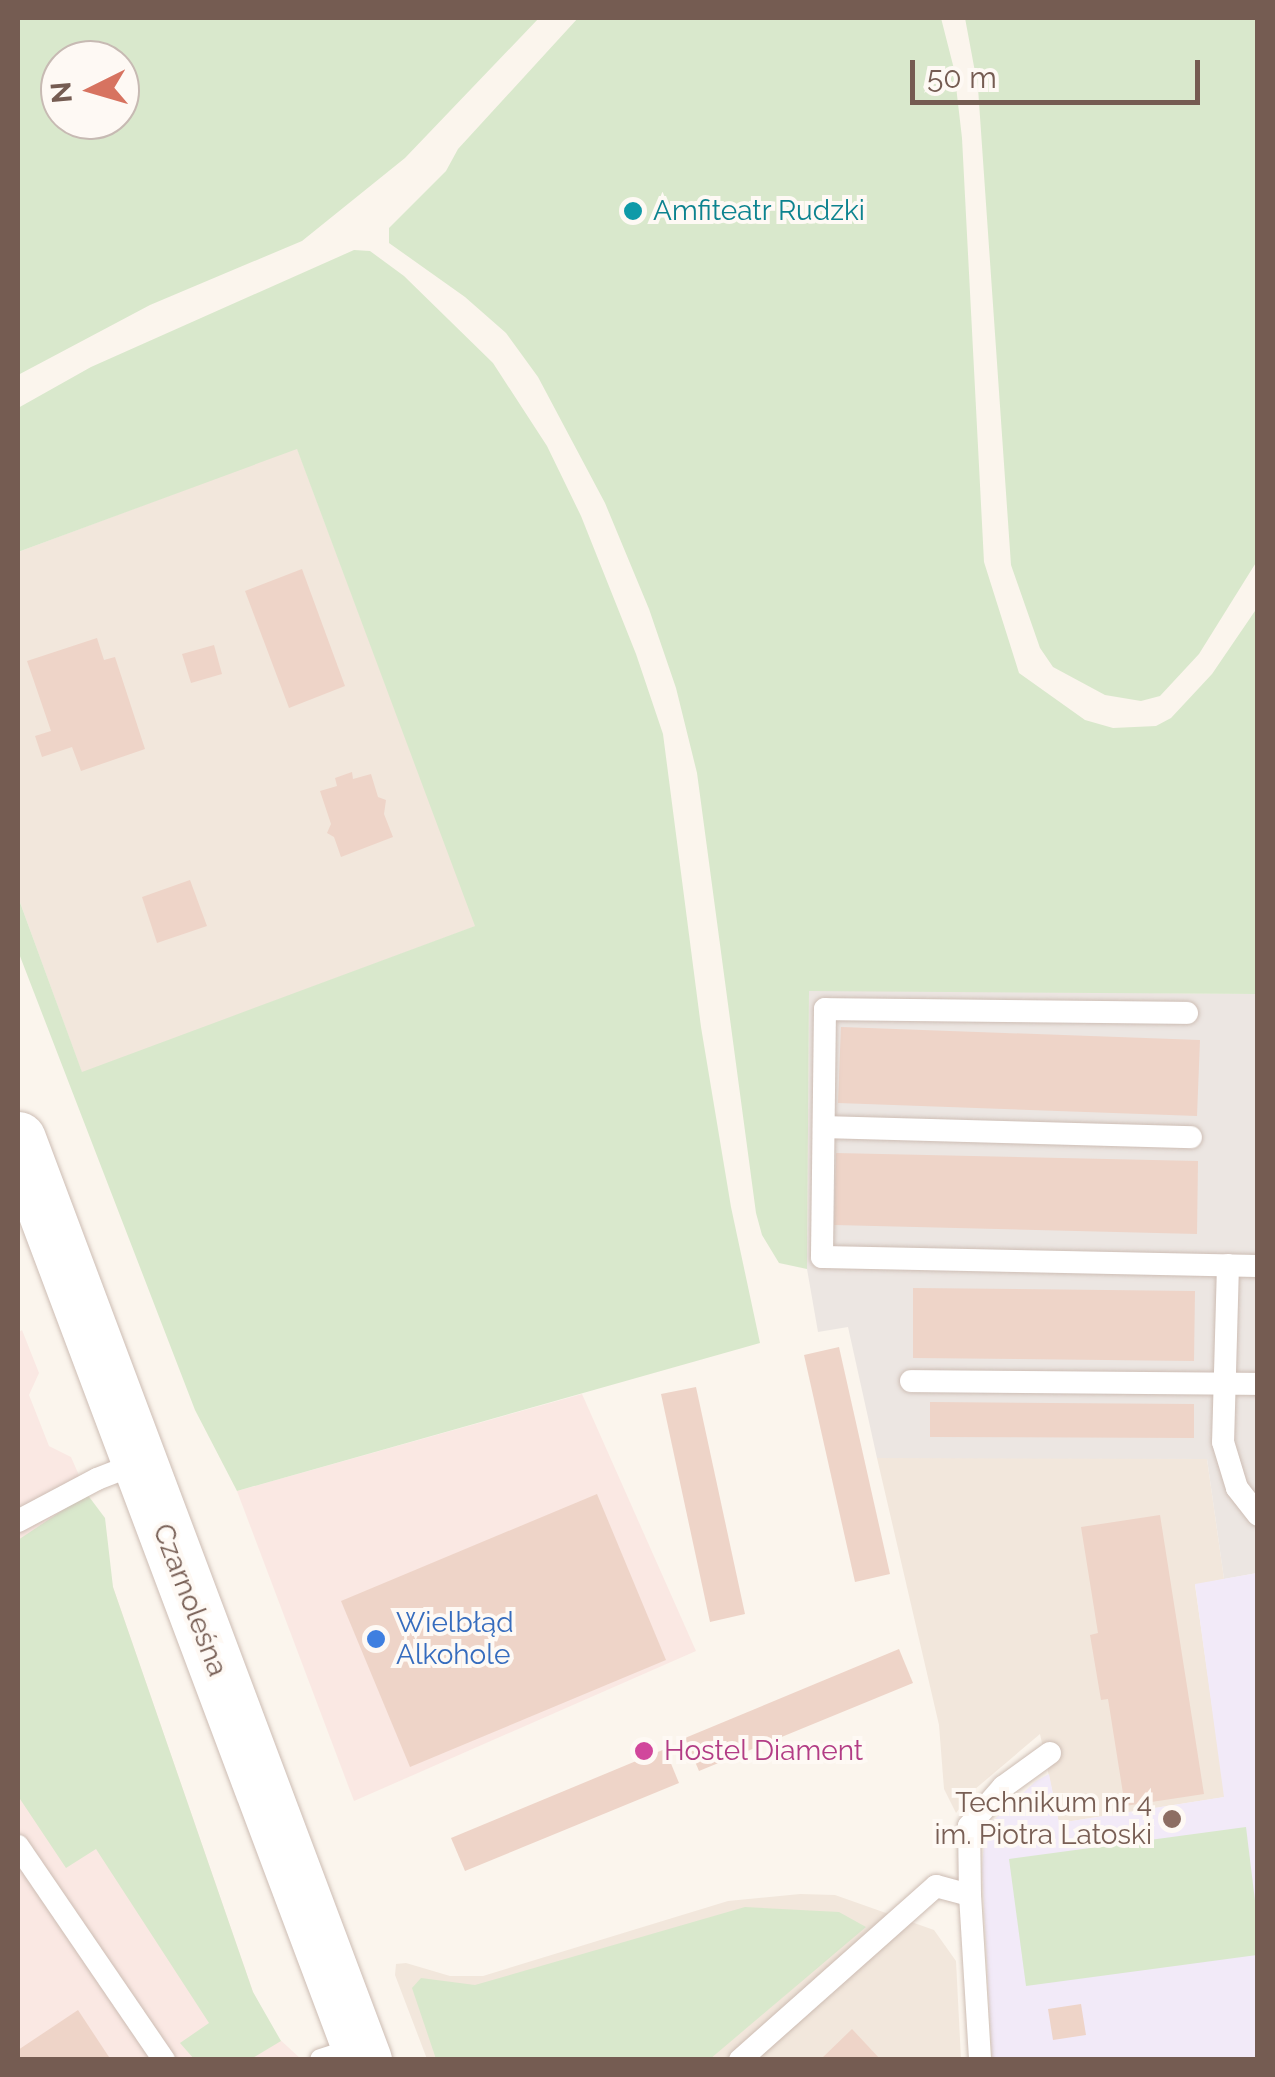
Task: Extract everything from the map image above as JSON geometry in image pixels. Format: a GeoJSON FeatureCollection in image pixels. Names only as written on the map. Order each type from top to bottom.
{"type":"FeatureCollection","features":[{"type":"Feature","properties":{"kind":"street","name":"Czarnoleśna"},"geometry":{"type":"LineString","coordinates":[[18,1139],[138,1463],[348,2056]]}},
{"type":"Feature","properties":{"kind":"lane"},"geometry":{"type":"LineString","coordinates":[[1187,1013],[825,1009],[822,1257],[1258,1266]]}},
{"type":"Feature","properties":{"kind":"lane"},"geometry":{"type":"LineString","coordinates":[[824,1127],[1191,1136]]}},
{"type":"Feature","properties":{"kind":"lane"},"geometry":{"type":"LineString","coordinates":[[1228,1265],[1224,1442],[1236,1488],[1258,1515]]}},
{"type":"Feature","properties":{"kind":"lane"},"geometry":{"type":"LineString","coordinates":[[910,1380],[1258,1384]]}},
{"type":"Feature","properties":{"kind":"lane"},"geometry":{"type":"LineString","coordinates":[[18,1522],[98,1478],[138,1463]]}},
{"type":"Feature","properties":{"kind":"lane"},"geometry":{"type":"LineString","coordinates":[[980,2060],[969,1826],[1003,1787],[1050,1753]]}},
{"type":"Feature","properties":{"kind":"lane"},"geometry":{"type":"LineString","coordinates":[[18,1846],[164,2060]]}},
{"type":"Feature","properties":{"kind":"lane"},"geometry":{"type":"LineString","coordinates":[[740,2060],[936,1886],[970,1895]]}},
{"type":"Feature","properties":{"kind":"shaded area"},"geometry":{"type":"Polygon","coordinates":[[[297,448],[476,926],[82,1073],[18,897],[18,552],[297,448]]]}},
{"type":"Feature","properties":{"kind":"shaded area"},"geometry":{"type":"Polygon","coordinates":[[[809,990],[1257,994],[1257,1573],[1224,1579],[1207,1459],[877,1458],[848,1327],[818,1332],[807,1269],[809,990]]]}},
{"type":"Feature","properties":{"kind":"shaded area"},"geometry":{"type":"Polygon","coordinates":[[[22,1330],[39,1373],[29,1395],[49,1446],[71,1457],[99,1521],[113,1587],[253,1992],[275,2035],[301,2059],[18,2059],[18,1333],[22,1330]]]}},
{"type":"Feature","properties":{"kind":"shaded area"},"geometry":{"type":"Polygon","coordinates":[[[582,1394],[696,1651],[354,1801],[237,1491],[582,1394]]]}},
{"type":"Feature","properties":{"kind":"shaded area"},"geometry":{"type":"Polygon","coordinates":[[[917,1455],[1207,1459],[1224,1579],[1195,1585],[1225,1797],[1059,1823],[1040,1734],[974,1790],[956,1813],[944,1789],[939,1725],[877,1458],[917,1455]]]}},
{"type":"Feature","properties":{"kind":"shaded area","name":"Technikum nr 4 im. Piotra Latoski"},"geometry":{"type":"Polygon","coordinates":[[[1257,1573],[1257,2059],[992,2059],[982,1869],[985,1828],[1036,1781],[1049,1774],[1059,1823],[1224,1797],[1195,1584],[1257,1573]]]}},
{"type":"Feature","properties":{"kind":"shaded area"},"geometry":{"type":"Polygon","coordinates":[[[835,1895],[934,1930],[956,1961],[961,2059],[427,2059],[395,1975],[396,1964],[406,1963],[450,1976],[483,1976],[728,1901],[835,1895]]]}},
{"type":"Feature","properties":{"kind":"green space"},"geometry":{"type":"Polygon","coordinates":[[[18,18],[539,18],[405,158],[302,241],[150,305],[18,375],[18,18]]]}},
{"type":"Feature","properties":{"kind":"green space"},"geometry":{"type":"Polygon","coordinates":[[[578,18],[941,18],[954,69],[962,138],[984,562],[1019,673],[1085,720],[1113,728],[1156,726],[1171,718],[1212,674],[1257,608],[1257,994],[809,991],[807,1269],[779,1263],[762,1235],[756,1213],[697,773],[676,688],[649,609],[605,503],[538,377],[506,333],[465,297],[389,243],[389,228],[446,171],[458,149],[578,18]]]}},
{"type":"Feature","properties":{"kind":"green space"},"geometry":{"type":"Polygon","coordinates":[[[965,18],[1257,18],[1257,561],[1199,654],[1160,696],[1141,701],[1105,695],[1053,667],[1040,648],[1011,565],[978,88],[965,18]]]}},
{"type":"Feature","properties":{"kind":"green space"},"geometry":{"type":"Polygon","coordinates":[[[354,250],[370,251],[404,276],[493,363],[547,446],[581,516],[636,654],[663,734],[701,1027],[731,1207],[760,1343],[237,1491],[195,1410],[18,951],[18,897],[82,1072],[475,926],[297,449],[18,552],[18,408],[91,367],[354,250]]]}},
{"type":"Feature","properties":{"kind":"green space"},"geometry":{"type":"Polygon","coordinates":[[[87,1494],[105,1518],[113,1587],[253,1992],[281,2041],[251,2059],[194,2059],[180,2043],[209,2023],[96,1849],[66,1868],[18,1796],[18,1540],[87,1494]]]}},
{"type":"Feature","properties":{"kind":"green space"},"geometry":{"type":"Polygon","coordinates":[[[1246,1827],[1257,1917],[1257,1955],[1026,1986],[1009,1859],[1246,1827]]]}},
{"type":"Feature","properties":{"kind":"green space"},"geometry":{"type":"Polygon","coordinates":[[[745,1907],[839,1912],[866,1927],[710,2059],[436,2059],[412,1988],[421,1978],[475,1985],[745,1907]]]}},
{"type":"Feature","properties":{"kind":"building"},"geometry":{"type":"Polygon","coordinates":[[[302,569],[345,686],[289,708],[245,591],[302,569]]]}},
{"type":"Feature","properties":{"kind":"building"},"geometry":{"type":"Polygon","coordinates":[[[97,638],[104,660],[115,657],[145,749],[81,771],[72,747],[42,757],[35,736],[51,731],[27,661],[97,638]]]}},
{"type":"Feature","properties":{"kind":"building"},"geometry":{"type":"Polygon","coordinates":[[[214,645],[222,674],[191,683],[182,654],[214,645]]]}},
{"type":"Feature","properties":{"kind":"building"},"geometry":{"type":"Polygon","coordinates":[[[352,772],[353,779],[371,774],[378,797],[386,800],[384,814],[393,837],[341,857],[334,837],[327,833],[331,824],[320,791],[337,786],[335,778],[352,772]]]}},
{"type":"Feature","properties":{"kind":"building"},"geometry":{"type":"Polygon","coordinates":[[[190,880],[207,926],[157,943],[142,897],[190,880]]]}},
{"type":"Feature","properties":{"kind":"building"},"geometry":{"type":"Polygon","coordinates":[[[841,1027],[1200,1040],[1197,1116],[838,1103],[841,1027]]]}},
{"type":"Feature","properties":{"kind":"building"},"geometry":{"type":"Polygon","coordinates":[[[836,1153],[1198,1161],[1197,1234],[834,1225],[836,1153]]]}},
{"type":"Feature","properties":{"kind":"building"},"geometry":{"type":"Polygon","coordinates":[[[913,1288],[1195,1291],[1194,1361],[913,1358],[913,1288]]]}},
{"type":"Feature","properties":{"kind":"building"},"geometry":{"type":"Polygon","coordinates":[[[839,1347],[890,1574],[855,1582],[804,1355],[839,1347]]]}},
{"type":"Feature","properties":{"kind":"building"},"geometry":{"type":"Polygon","coordinates":[[[696,1387],[745,1614],[710,1622],[661,1394],[696,1387]]]}},
{"type":"Feature","properties":{"kind":"building"},"geometry":{"type":"Polygon","coordinates":[[[930,1402],[1194,1404],[1194,1438],[930,1437],[930,1402]]]}},
{"type":"Feature","properties":{"kind":"building"},"geometry":{"type":"Polygon","coordinates":[[[597,1494],[666,1660],[410,1767],[341,1601],[597,1494]]]}},
{"type":"Feature","properties":{"kind":"building"},"geometry":{"type":"Polygon","coordinates":[[[1160,1515],[1204,1794],[1125,1806],[1108,1699],[1101,1700],[1090,1635],[1098,1633],[1081,1527],[1160,1515]]]}},
{"type":"Feature","properties":{"kind":"building"},"geometry":{"type":"Polygon","coordinates":[[[899,1649],[913,1683],[699,1771],[685,1738],[899,1649]]]}},
{"type":"Feature","properties":{"kind":"building"},"geometry":{"type":"Polygon","coordinates":[[[665,1749],[679,1783],[465,1871],[451,1838],[665,1749]]]}},
{"type":"Feature","properties":{"kind":"building"},"geometry":{"type":"Polygon","coordinates":[[[1081,2004],[1086,2035],[1053,2040],[1048,2009],[1081,2004]]]}},
{"type":"Feature","properties":{"kind":"building"},"geometry":{"type":"Polygon","coordinates":[[[78,2010],[111,2060],[21,2060],[18,2050],[78,2010]]]}},
{"type":"Feature","properties":{"kind":"building"},"geometry":{"type":"Polygon","coordinates":[[[852,2029],[881,2060],[820,2060],[852,2029]]]}},
{"type":"Feature","properties":{"kind":"place","name":"Amfiteatr Rudzki"},"geometry":{"type":"Point","coordinates":[633,211]}},
{"type":"Feature","properties":{"kind":"place","name":"Wielbłąd Alkohole"},"geometry":{"type":"Point","coordinates":[376,1639]}},
{"type":"Feature","properties":{"kind":"place","name":"Hostel Diament"},"geometry":{"type":"Point","coordinates":[644,1751]}},
{"type":"Feature","properties":{"kind":"place","name":"Technikum nr 4 im. Piotra Latoski"},"geometry":{"type":"Point","coordinates":[1172,1819]}}]}
